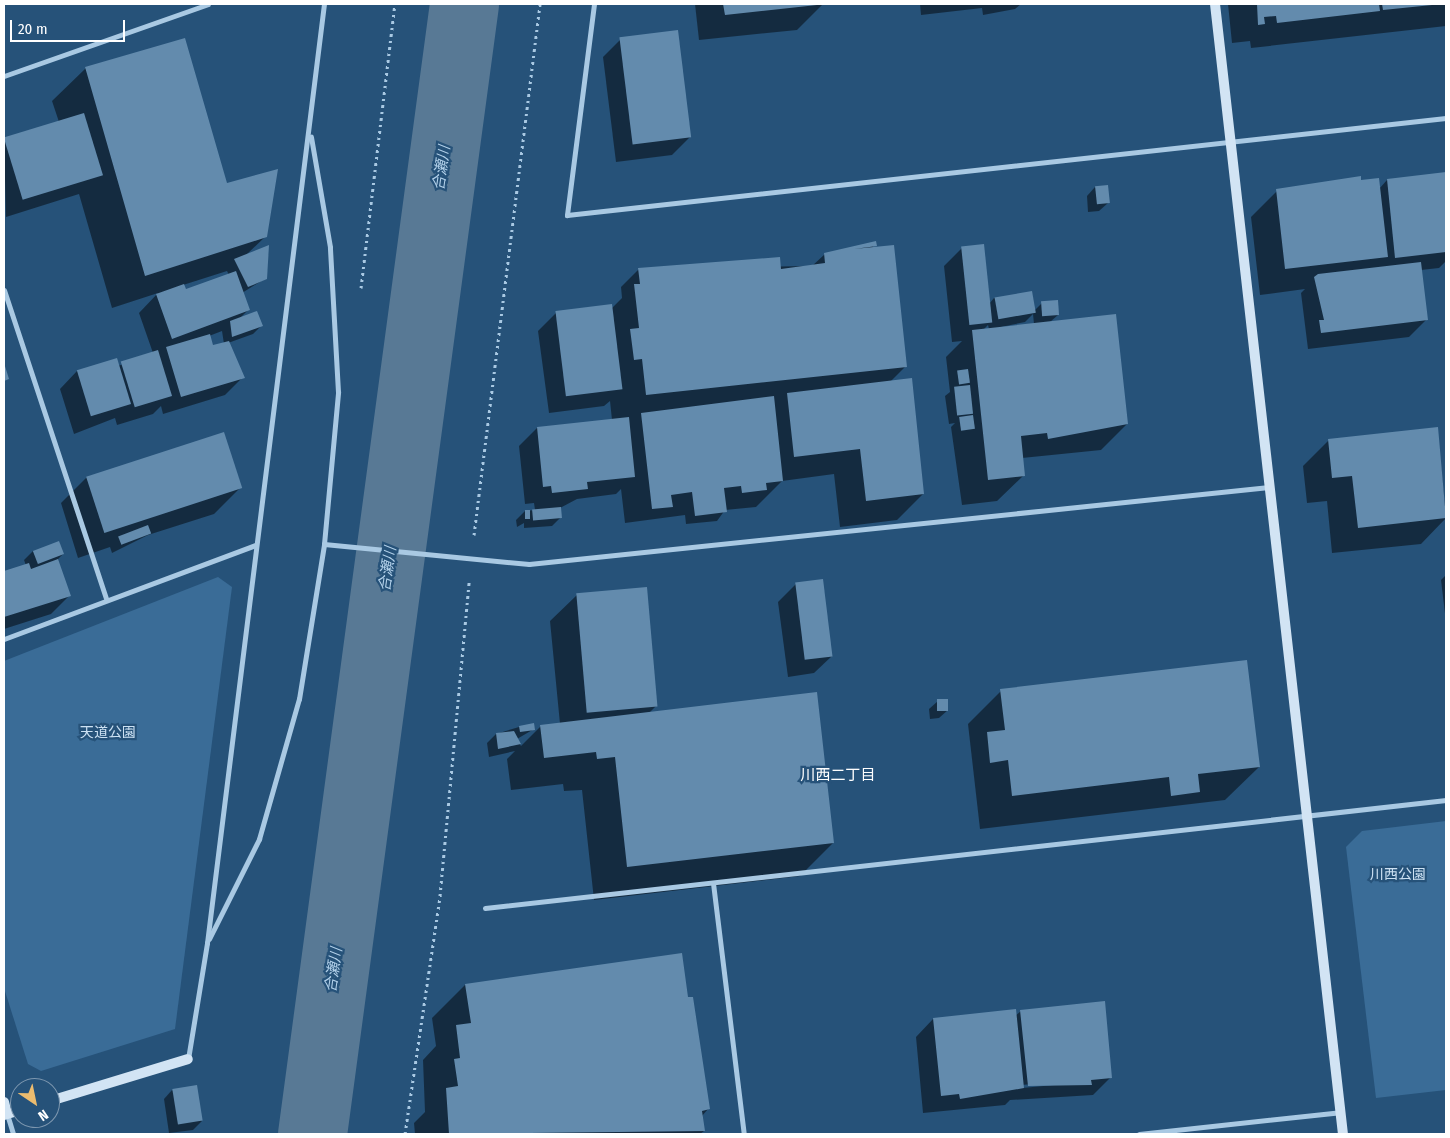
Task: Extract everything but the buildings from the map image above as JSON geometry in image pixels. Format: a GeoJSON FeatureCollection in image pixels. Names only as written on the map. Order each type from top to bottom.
{"type":"FeatureCollection","features":[{"type":"Feature","properties":{"kind":"street"},"geometry":{"type":"LineString","coordinates":[[4,76],[208,4]]}},
{"type":"Feature","properties":{"kind":"street"},"geometry":{"type":"LineString","coordinates":[[60,1098],[188,1059],[207,943],[310,131],[324,4]]}},
{"type":"Feature","properties":{"kind":"street"},"geometry":{"type":"LineString","coordinates":[[594,4],[567,215],[1228,145],[1446,118]]}},
{"type":"Feature","properties":{"kind":"street"},"geometry":{"type":"LineString","coordinates":[[1214,4],[1228,145],[1269,487],[1342,1134]]}},
{"type":"Feature","properties":{"kind":"street"},"geometry":{"type":"LineString","coordinates":[[207,943],[259,839],[299,698],[324,544],[338,392],[330,247],[310,131]]}},
{"type":"Feature","properties":{"kind":"street"},"geometry":{"type":"LineString","coordinates":[[4,290],[106,599]]}},
{"type":"Feature","properties":{"kind":"street"},"geometry":{"type":"LineString","coordinates":[[324,544],[470,562],[529,564],[1269,487]]}},
{"type":"Feature","properties":{"kind":"street"},"geometry":{"type":"LineString","coordinates":[[4,639],[106,599],[256,545]]}},
{"type":"Feature","properties":{"kind":"street"},"geometry":{"type":"LineString","coordinates":[[485,908],[1446,800]]}},
{"type":"Feature","properties":{"kind":"street"},"geometry":{"type":"LineString","coordinates":[[713,883],[744,1134]]}},
{"type":"Feature","properties":{"kind":"street"},"geometry":{"type":"LineString","coordinates":[[4,1102],[13,1134]]}},
{"type":"Feature","properties":{"kind":"street"},"geometry":{"type":"LineString","coordinates":[[1139,1134],[1340,1112]]}},
{"type":"Feature","properties":{"kind":"path"},"geometry":{"type":"LineString","coordinates":[[361,288],[395,4]]}},
{"type":"Feature","properties":{"kind":"green space","name":"天道公園"},"geometry":{"type":"Polygon","coordinates":[[[218,577],[232,587],[175,1029],[41,1071],[28,1064],[4,988],[4,661],[218,577]]]}},
{"type":"Feature","properties":{"kind":"green space","name":"川西公園"},"geometry":{"type":"Polygon","coordinates":[[[1446,821],[1446,1090],[1376,1098],[1346,847],[1362,831],[1446,821]]]}},
{"type":"Feature","properties":{"kind":"waterway","name":"合瀬川"},"geometry":{"type":"LineString","coordinates":[[312,1134],[464,4]]}},
{"type":"Feature","properties":{"kind":"district","name":"川西二丁目"},"geometry":{"type":"Point","coordinates":[838,776]}}]}
